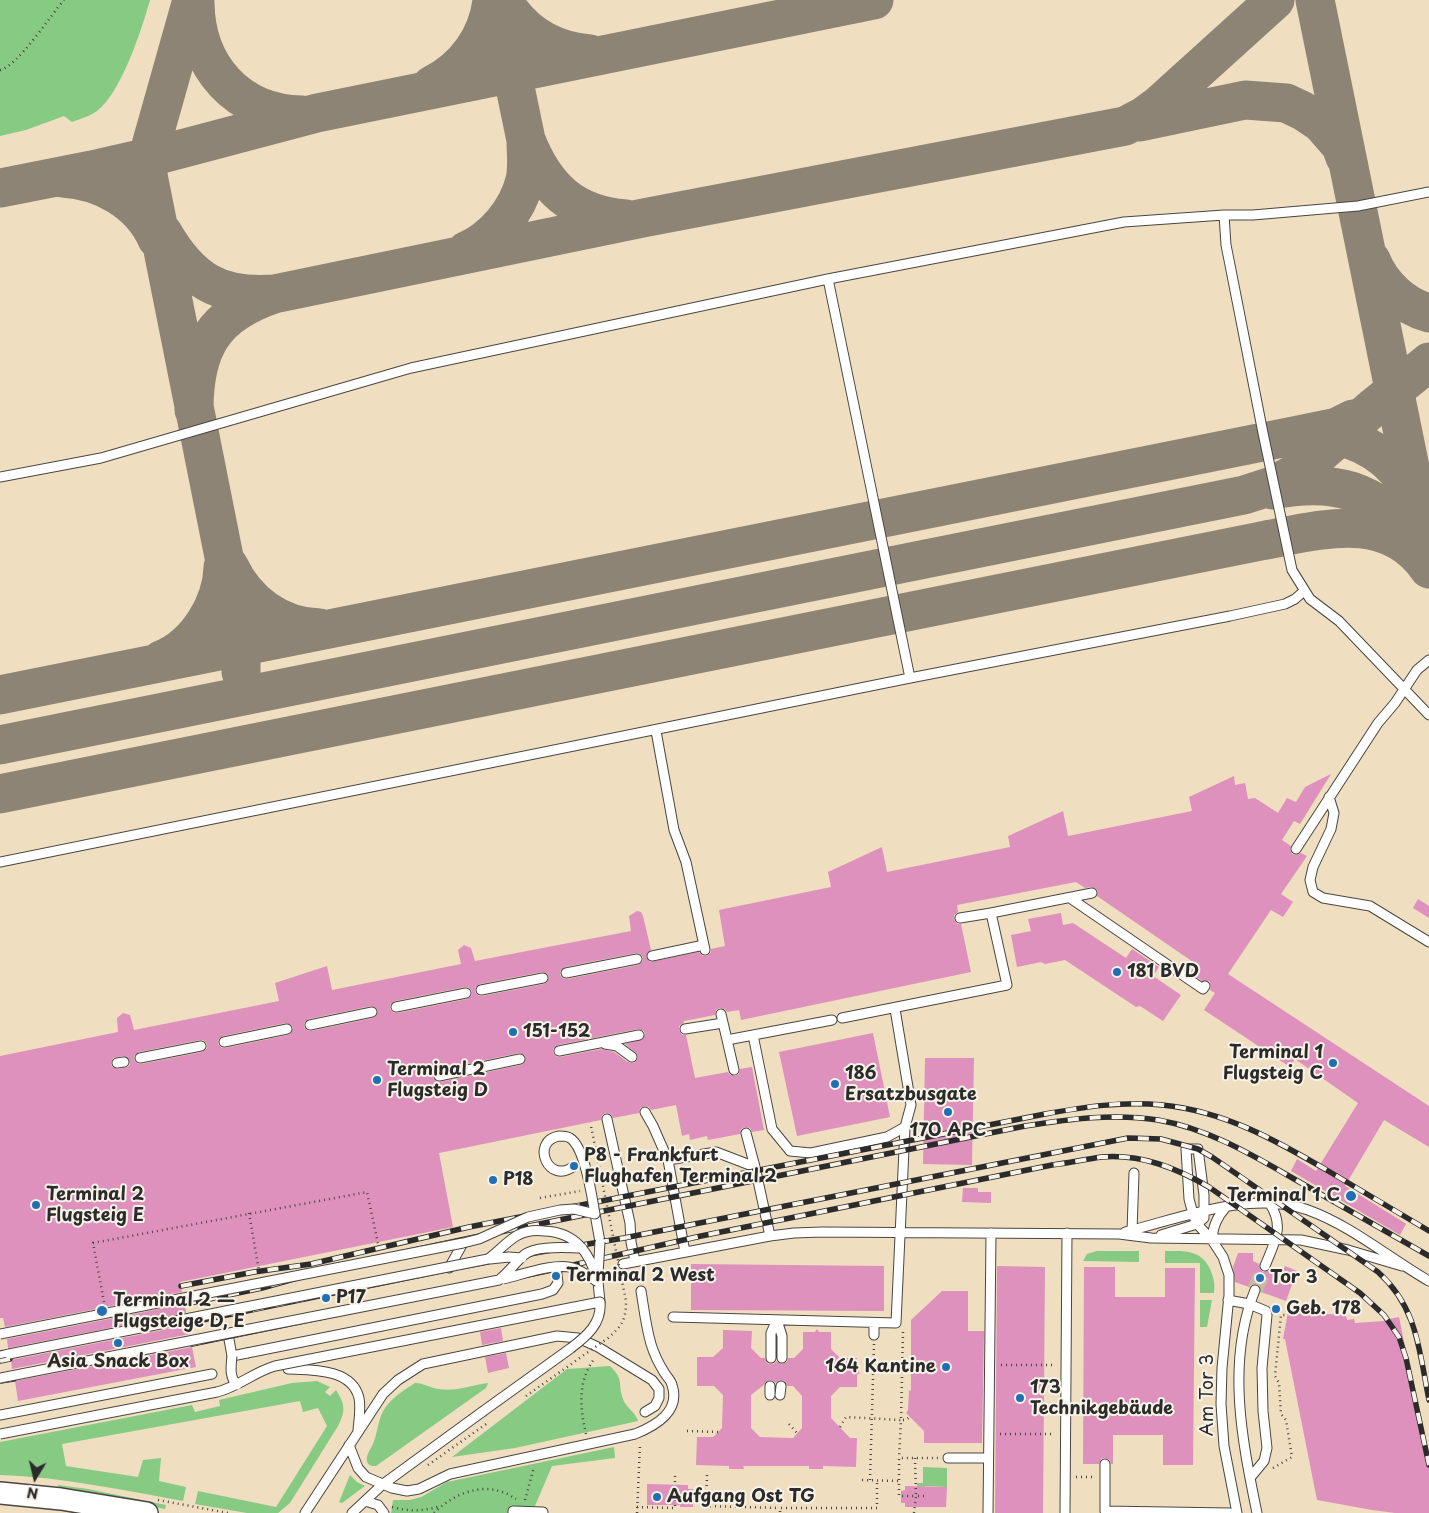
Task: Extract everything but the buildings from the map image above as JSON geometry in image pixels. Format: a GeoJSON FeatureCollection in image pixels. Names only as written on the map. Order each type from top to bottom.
{"type":"FeatureCollection","features":[{"type":"Feature","properties":{"kind":"street"},"geometry":{"type":"LineString","coordinates":[[0,1493],[61,1499],[147,1513]]}},
{"type":"Feature","properties":{"kind":"lane"},"geometry":{"type":"LineString","coordinates":[[0,478],[100,458],[411,368],[828,280],[1124,222],[1224,215],[1253,215],[1358,206],[1429,192]]}},
{"type":"Feature","properties":{"kind":"lane"},"geometry":{"type":"LineString","coordinates":[[1224,215],[1226,245],[1292,570],[1304,591],[1318,606],[1339,621],[1429,715]]}},
{"type":"Feature","properties":{"kind":"lane"},"geometry":{"type":"LineString","coordinates":[[828,280],[910,678]]}},
{"type":"Feature","properties":{"kind":"lane"},"geometry":{"type":"LineString","coordinates":[[0,862],[1286,604],[1304,591]]}},
{"type":"Feature","properties":{"kind":"lane"},"geometry":{"type":"LineString","coordinates":[[1296,849],[1378,723],[1417,670],[1429,660]]}},
{"type":"Feature","properties":{"kind":"lane"},"geometry":{"type":"LineString","coordinates":[[652,956],[704,948],[686,862],[674,830],[656,731]]}},
{"type":"Feature","properties":{"kind":"lane"},"geometry":{"type":"LineString","coordinates":[[1329,797],[1334,813],[1331,829],[1313,867],[1310,880],[1313,892],[1323,898],[1370,906],[1429,942]]}},
{"type":"Feature","properties":{"kind":"lane"},"geometry":{"type":"LineString","coordinates":[[960,918],[1092,893]]}},
{"type":"Feature","properties":{"kind":"lane"},"geometry":{"type":"LineString","coordinates":[[1070,898],[1203,988],[1205,986]]}},
{"type":"Feature","properties":{"kind":"lane"},"geometry":{"type":"LineString","coordinates":[[842,1018],[895,1009],[1007,985],[991,913]]}},
{"type":"Feature","properties":{"kind":"lane"},"geometry":{"type":"LineString","coordinates":[[566,973],[636,959]]}},
{"type":"Feature","properties":{"kind":"lane"},"geometry":{"type":"LineString","coordinates":[[481,990],[543,978]]}},
{"type":"Feature","properties":{"kind":"lane"},"geometry":{"type":"LineString","coordinates":[[396,1007],[466,993]]}},
{"type":"Feature","properties":{"kind":"lane"},"geometry":{"type":"LineString","coordinates":[[673,1317],[896,1323],[905,1127],[911,1105],[895,1009]]}},
{"type":"Feature","properties":{"kind":"lane"},"geometry":{"type":"LineString","coordinates":[[310,1024],[372,1012]]}},
{"type":"Feature","properties":{"kind":"lane"},"geometry":{"type":"LineString","coordinates":[[685,1028],[722,1018],[734,1070]]}},
{"type":"Feature","properties":{"kind":"lane"},"geometry":{"type":"LineString","coordinates":[[728,1040],[832,1020]]}},
{"type":"Feature","properties":{"kind":"lane"},"geometry":{"type":"LineString","coordinates":[[224,1042],[287,1029]]}},
{"type":"Feature","properties":{"kind":"lane"},"geometry":{"type":"LineString","coordinates":[[558,1051],[640,1035]]}},
{"type":"Feature","properties":{"kind":"lane"},"geometry":{"type":"LineString","coordinates":[[753,1035],[772,1129],[790,1151],[811,1153],[887,1137],[905,1127]]}},
{"type":"Feature","properties":{"kind":"lane"},"geometry":{"type":"LineString","coordinates":[[600,1043],[617,1046],[632,1057]]}},
{"type":"Feature","properties":{"kind":"lane"},"geometry":{"type":"LineString","coordinates":[[140,1058],[201,1046]]}},
{"type":"Feature","properties":{"kind":"lane"},"geometry":{"type":"LineString","coordinates":[[439,1076],[520,1059]]}},
{"type":"Feature","properties":{"kind":"lane"},"geometry":{"type":"LineString","coordinates":[[645,1112],[668,1160],[685,1252]]}},
{"type":"Feature","properties":{"kind":"lane"},"geometry":{"type":"LineString","coordinates":[[607,1119],[630,1223],[635,1262]]}},
{"type":"Feature","properties":{"kind":"lane"},"geometry":{"type":"LineString","coordinates":[[746,1133],[770,1236]]}},
{"type":"Feature","properties":{"kind":"lane"},"geometry":{"type":"LineString","coordinates":[[352,1513],[382,1485],[582,1340],[598,1320],[600,1314],[598,1282],[600,1242],[596,1214],[581,1150],[570,1138],[562,1136],[550,1140],[546,1145],[544,1153],[545,1160],[549,1166],[555,1170],[562,1171],[574,1166]]}},
{"type":"Feature","properties":{"kind":"lane"},"geometry":{"type":"LineString","coordinates":[[1151,1238],[1197,1224],[1204,1218],[1204,1195],[1198,1149],[1186,1149],[1189,1199],[1197,1224],[1212,1240]]}},
{"type":"Feature","properties":{"kind":"lane"},"geometry":{"type":"LineString","coordinates":[[668,1160],[716,1152],[755,1167]]}},
{"type":"Feature","properties":{"kind":"lane"},"geometry":{"type":"LineString","coordinates":[[1132,1230],[1134,1172]]}},
{"type":"Feature","properties":{"kind":"lane"},"geometry":{"type":"LineString","coordinates":[[1119,1234],[1243,1203],[1296,1207],[1308,1210],[1359,1236],[1402,1266],[1429,1281]]}},
{"type":"Feature","properties":{"kind":"lane"},"geometry":{"type":"LineString","coordinates":[[1265,1266],[1276,1240],[1278,1223],[1276,1213],[1270,1204]]}},
{"type":"Feature","properties":{"kind":"lane"},"geometry":{"type":"LineString","coordinates":[[1212,1240],[1213,1229],[1218,1215],[1226,1207]]}},
{"type":"Feature","properties":{"kind":"lane"},"geometry":{"type":"LineString","coordinates":[[0,1334],[479,1239],[528,1217],[560,1210],[574,1209],[596,1214]]}},
{"type":"Feature","properties":{"kind":"lane"},"geometry":{"type":"LineString","coordinates":[[488,1259],[516,1236],[534,1231],[560,1232],[582,1248],[593,1265],[598,1282]]}},
{"type":"Feature","properties":{"kind":"lane"},"geometry":{"type":"LineString","coordinates":[[624,1264],[770,1236],[822,1232],[900,1232],[1119,1234],[1151,1238],[1301,1240],[1402,1266]]}},
{"type":"Feature","properties":{"kind":"lane"},"geometry":{"type":"LineString","coordinates":[[988,1513],[991,1233]]}},
{"type":"Feature","properties":{"kind":"lane"},"geometry":{"type":"LineString","coordinates":[[1064,1513],[1067,1233]]}},
{"type":"Feature","properties":{"kind":"lane","name":"Am Tor 3"},"geometry":{"type":"LineString","coordinates":[[1212,1240],[1223,1257],[1229,1275],[1221,1404],[1224,1446],[1237,1513]]}},
{"type":"Feature","properties":{"kind":"lane"},"geometry":{"type":"LineString","coordinates":[[449,1268],[463,1242]]}},
{"type":"Feature","properties":{"kind":"lane"},"geometry":{"type":"LineString","coordinates":[[499,1280],[526,1254],[537,1250],[554,1248],[582,1248]]}},
{"type":"Feature","properties":{"kind":"lane"},"geometry":{"type":"LineString","coordinates":[[0,1356],[488,1259],[509,1256],[522,1258]]}},
{"type":"Feature","properties":{"kind":"lane"},"geometry":{"type":"LineString","coordinates":[[0,1378],[499,1280],[556,1267],[574,1268],[598,1282]]}},
{"type":"Feature","properties":{"kind":"lane"},"geometry":{"type":"LineString","coordinates":[[232,1356],[542,1294],[553,1290],[558,1284],[556,1267]]}},
{"type":"Feature","properties":{"kind":"lane"},"geometry":{"type":"LineString","coordinates":[[1249,1304],[1255,1290]]}},
{"type":"Feature","properties":{"kind":"lane"},"geometry":{"type":"LineString","coordinates":[[349,1445],[362,1473],[373,1482],[396,1490],[412,1491],[450,1474],[641,1432],[660,1422],[672,1405],[674,1394],[672,1384],[657,1359],[651,1344],[641,1291]]}},
{"type":"Feature","properties":{"kind":"lane"},"geometry":{"type":"LineString","coordinates":[[1228,1300],[1249,1304],[1266,1311],[1267,1315],[1262,1368],[1263,1411],[1267,1448],[1264,1461],[1250,1478]]}},
{"type":"Feature","properties":{"kind":"lane"},"geometry":{"type":"LineString","coordinates":[[0,1434],[217,1392],[237,1385],[262,1370],[275,1366],[600,1302]]}},
{"type":"Feature","properties":{"kind":"lane","name":"Am Tor 3"},"geometry":{"type":"LineString","coordinates":[[1249,1304],[1242,1334],[1239,1365],[1240,1418],[1257,1513]]}},
{"type":"Feature","properties":{"kind":"lane"},"geometry":{"type":"LineString","coordinates":[[771,1358],[771,1334],[777,1320]]}},
{"type":"Feature","properties":{"kind":"lane"},"geometry":{"type":"LineString","coordinates":[[777,1320],[782,1336],[782,1358]]}},
{"type":"Feature","properties":{"kind":"lane"},"geometry":{"type":"LineString","coordinates":[[874,1323],[874,1335]]}},
{"type":"Feature","properties":{"kind":"lane"},"geometry":{"type":"LineString","coordinates":[[228,1334],[232,1356],[232,1378],[237,1385]]}},
{"type":"Feature","properties":{"kind":"lane"},"geometry":{"type":"LineString","coordinates":[[305,1513],[388,1388],[423,1364],[557,1336],[578,1338],[602,1349],[655,1384],[660,1394],[658,1403],[652,1409],[645,1412]]}},
{"type":"Feature","properties":{"kind":"lane"},"geometry":{"type":"LineString","coordinates":[[288,1369],[325,1371],[335,1374],[351,1384],[359,1399],[358,1431]]}},
{"type":"Feature","properties":{"kind":"lane"},"geometry":{"type":"LineString","coordinates":[[4,1414],[212,1374]]}},
{"type":"Feature","properties":{"kind":"lane"},"geometry":{"type":"LineString","coordinates":[[948,1458],[988,1458]]}},
{"type":"Feature","properties":{"kind":"lane"},"geometry":{"type":"LineString","coordinates":[[1105,1464],[1105,1511],[1230,1513]]}},
{"type":"Feature","properties":{"kind":"lane"},"geometry":{"type":"LineString","coordinates":[[365,1501],[386,1508]]}},
{"type":"Feature","properties":{"kind":"lane"},"geometry":{"type":"LineString","coordinates":[[513,1513],[513,1511],[524,1509],[543,1512]]}},
{"type":"Feature","properties":{"kind":"path"},"geometry":{"type":"LineString","coordinates":[[0,70],[5,69],[16,60],[64,0]]}},
{"type":"Feature","properties":{"kind":"path"},"geometry":{"type":"LineString","coordinates":[[540,1198],[585,1190]]}},
{"type":"Feature","properties":{"kind":"path"},"geometry":{"type":"LineString","coordinates":[[106,1313],[93,1244],[367,1192],[379,1248]]}},
{"type":"Feature","properties":{"kind":"path"},"geometry":{"type":"LineString","coordinates":[[249,1213],[259,1271]]}},
{"type":"Feature","properties":{"kind":"path"},"geometry":{"type":"LineString","coordinates":[[1271,1469],[1292,1458],[1286,1420],[1281,1414],[1279,1383],[1275,1376],[1282,1315],[1287,1315]]}},
{"type":"Feature","properties":{"kind":"path"},"geometry":{"type":"LineString","coordinates":[[870,1480],[874,1335]]}},
{"type":"Feature","properties":{"kind":"path"},"geometry":{"type":"LineString","coordinates":[[902,1335],[899,1496],[926,1496]]}},
{"type":"Feature","properties":{"kind":"path"},"geometry":{"type":"LineString","coordinates":[[589,1444],[581,1405],[582,1390],[592,1362],[602,1349]]}},
{"type":"Feature","properties":{"kind":"path"},"geometry":{"type":"LineString","coordinates":[[873,1365],[902,1365]]}},
{"type":"Feature","properties":{"kind":"path"},"geometry":{"type":"LineString","coordinates":[[990,1365],[1066,1366]]}},
{"type":"Feature","properties":{"kind":"path"},"geometry":{"type":"LineString","coordinates":[[840,1427],[846,1417],[901,1420],[910,1417]]}},
{"type":"Feature","properties":{"kind":"path"},"geometry":{"type":"LineString","coordinates":[[789,1424],[797,1433]]}},
{"type":"Feature","properties":{"kind":"path"},"geometry":{"type":"LineString","coordinates":[[687,1431],[718,1432]]}},
{"type":"Feature","properties":{"kind":"path"},"geometry":{"type":"LineString","coordinates":[[637,1513],[641,1432]]}},
{"type":"Feature","properties":{"kind":"path"},"geometry":{"type":"LineString","coordinates":[[989,1434],[1065,1434]]}},
{"type":"Feature","properties":{"kind":"path"},"geometry":{"type":"LineString","coordinates":[[524,1509],[538,1456]]}},
{"type":"Feature","properties":{"kind":"path"},"geometry":{"type":"LineString","coordinates":[[900,1458],[948,1458]]}},
{"type":"Feature","properties":{"kind":"path"},"geometry":{"type":"LineString","coordinates":[[914,1513],[916,1496],[915,1458]]}},
{"type":"Feature","properties":{"kind":"path"},"geometry":{"type":"LineString","coordinates":[[637,1507],[675,1508],[675,1474]]}},
{"type":"Feature","properties":{"kind":"path"},"geometry":{"type":"LineString","coordinates":[[706,1475],[706,1506],[877,1508],[876,1480]]}},
{"type":"Feature","properties":{"kind":"path"},"geometry":{"type":"LineString","coordinates":[[1074,1477],[1105,1477]]}},
{"type":"Feature","properties":{"kind":"path"},"geometry":{"type":"LineString","coordinates":[[862,1480],[899,1481]]}},
{"type":"Feature","properties":{"kind":"path"},"geometry":{"type":"LineString","coordinates":[[434,1513],[458,1495],[472,1490],[487,1489],[503,1492],[518,1501],[524,1509]]}},
{"type":"Feature","properties":{"kind":"path"},"geometry":{"type":"LineString","coordinates":[[668,1494],[706,1494]]}},
{"type":"Feature","properties":{"kind":"path"},"geometry":{"type":"LineString","coordinates":[[386,1508],[416,1511],[441,1506]]}},
{"type":"Feature","properties":{"kind":"green space"},"geometry":{"type":"Polygon","coordinates":[[[0,0],[150,0],[130,60],[114,90],[97,111],[72,122],[64,116],[26,130],[0,136],[0,0]]]}},
{"type":"Feature","properties":{"kind":"green space"},"geometry":{"type":"Polygon","coordinates":[[[1097,1251],[1139,1251],[1139,1262],[1083,1261],[1087,1254],[1097,1251]]]}},
{"type":"Feature","properties":{"kind":"green space"},"geometry":{"type":"Polygon","coordinates":[[[1165,1251],[1191,1252],[1202,1258],[1210,1269],[1214,1283],[1214,1293],[1200,1293],[1200,1263],[1165,1263],[1165,1251]]]}},
{"type":"Feature","properties":{"kind":"green space"},"geometry":{"type":"Polygon","coordinates":[[[1200,1300],[1212,1300],[1207,1327],[1200,1327],[1200,1300]]]}},
{"type":"Feature","properties":{"kind":"green space"},"geometry":{"type":"Polygon","coordinates":[[[610,1366],[618,1375],[624,1402],[638,1421],[515,1448],[452,1457],[567,1369],[610,1366]]]}},
{"type":"Feature","properties":{"kind":"green space"},"geometry":{"type":"Polygon","coordinates":[[[317,1381],[330,1387],[325,1392],[330,1396],[336,1390],[343,1404],[342,1416],[338,1426],[290,1503],[278,1513],[247,1513],[195,1504],[198,1491],[276,1507],[327,1426],[318,1408],[303,1412],[300,1401],[62,1444],[66,1466],[138,1477],[143,1460],[161,1458],[159,1481],[186,1487],[183,1501],[69,1481],[0,1475],[0,1442],[192,1405],[195,1412],[220,1406],[219,1400],[292,1383],[317,1381]]]}},
{"type":"Feature","properties":{"kind":"green space"},"geometry":{"type":"Polygon","coordinates":[[[415,1383],[445,1390],[488,1383],[486,1388],[376,1466],[369,1465],[367,1461],[368,1453],[374,1441],[382,1413],[395,1397],[415,1383]]]}},
{"type":"Feature","properties":{"kind":"green space"},"geometry":{"type":"Polygon","coordinates":[[[614,1447],[615,1458],[552,1466],[532,1513],[391,1513],[393,1500],[410,1500],[421,1497],[447,1482],[614,1447]]]}},
{"type":"Feature","properties":{"kind":"green space"},"geometry":{"type":"Polygon","coordinates":[[[923,1467],[947,1468],[947,1487],[926,1486],[917,1491],[917,1483],[923,1483],[923,1467]]]}},
{"type":"Feature","properties":{"kind":"green space"},"geometry":{"type":"Polygon","coordinates":[[[350,1475],[357,1482],[365,1486],[342,1503],[339,1502],[350,1475]]]}},
{"type":"Feature","properties":{"kind":"green space"},"geometry":{"type":"Polygon","coordinates":[[[58,1485],[88,1489],[166,1505],[165,1509],[122,1500],[60,1491],[58,1485]]]}},
{"type":"Feature","properties":{"kind":"taxiway"},"geometry":{"type":"LineString","coordinates":[[192,0],[150,149],[148,175],[231,592],[241,647],[241,672]]}},
{"type":"Feature","properties":{"kind":"taxiway"},"geometry":{"type":"LineString","coordinates":[[432,85],[455,70],[473,50],[486,27],[492,0]]}},
{"type":"Feature","properties":{"kind":"taxiway"},"geometry":{"type":"LineString","coordinates":[[466,251],[486,239],[511,212],[522,191],[526,175],[526,140],[497,0]]}},
{"type":"Feature","properties":{"kind":"taxiway"},"geometry":{"type":"LineString","coordinates":[[503,0],[519,22],[540,38],[563,49],[590,54]]}},
{"type":"Feature","properties":{"kind":"taxiway"},"geometry":{"type":"LineString","coordinates":[[0,188],[162,154],[317,113],[874,0]]}},
{"type":"Feature","properties":{"kind":"taxiway"},"geometry":{"type":"LineString","coordinates":[[194,410],[198,368],[203,351],[212,336],[222,323],[236,312],[253,302],[274,294],[643,218],[1125,126],[1159,105],[1275,0]]}},
{"type":"Feature","properties":{"kind":"taxiway"},"geometry":{"type":"LineString","coordinates":[[1315,0],[1429,561]]}},
{"type":"Feature","properties":{"kind":"taxiway"},"geometry":{"type":"LineString","coordinates":[[195,3],[197,26],[203,47],[212,66],[224,82],[240,96],[258,106],[279,112],[302,115]]}},
{"type":"Feature","properties":{"kind":"taxiway"},"geometry":{"type":"LineString","coordinates":[[1140,122],[1245,100],[1286,103],[1321,123],[1341,146],[1345,157]]}},
{"type":"Feature","properties":{"kind":"taxiway"},"geometry":{"type":"LineString","coordinates":[[526,140],[542,172],[563,196],[591,212],[626,219]]}},
{"type":"Feature","properties":{"kind":"taxiway"},"geometry":{"type":"LineString","coordinates":[[62,178],[91,183],[118,195],[141,214],[157,239]]}},
{"type":"Feature","properties":{"kind":"taxiway"},"geometry":{"type":"LineString","coordinates":[[163,233],[184,263],[208,283],[237,293],[274,294]]}},
{"type":"Feature","properties":{"kind":"taxiway"},"geometry":{"type":"LineString","coordinates":[[1371,260],[1381,278],[1394,293],[1410,305],[1429,313]]}},
{"type":"Feature","properties":{"kind":"taxiway"},"geometry":{"type":"LineString","coordinates":[[0,745],[1244,495],[1272,486],[1301,470],[1429,362]]}},
{"type":"Feature","properties":{"kind":"taxiway"},"geometry":{"type":"LineString","coordinates":[[0,695],[1293,436],[1337,427],[1353,419]]}},
{"type":"Feature","properties":{"kind":"taxiway"},"geometry":{"type":"LineString","coordinates":[[1319,434],[1348,439],[1374,451],[1396,470],[1412,495]]}},
{"type":"Feature","properties":{"kind":"taxiway"},"geometry":{"type":"LineString","coordinates":[[1272,490],[1315,486],[1334,487],[1352,491],[1385,509],[1416,540]]}},
{"type":"Feature","properties":{"kind":"taxiway"},"geometry":{"type":"LineString","coordinates":[[0,794],[1307,532],[1352,528],[1374,531],[1394,538],[1412,550],[1429,569]]}},
{"type":"Feature","properties":{"kind":"taxiway"},"geometry":{"type":"LineString","coordinates":[[229,566],[245,591],[266,610],[291,623],[305,627],[320,628]]}},
{"type":"Feature","properties":{"kind":"taxiway"},"geometry":{"type":"LineString","coordinates":[[161,660],[174,654],[186,645],[205,622],[218,595],[223,567]]}},
{"type":"Feature","properties":{"kind":"tunnel"},"geometry":{"type":"LineString","coordinates":[[1255,1290],[1265,1266]]}},
{"type":"Feature","properties":{"kind":"railway"},"geometry":{"type":"LineString","coordinates":[[181,1286],[254,1272],[311,1264],[469,1227],[1045,1114],[1118,1104],[1147,1104],[1185,1108],[1250,1129],[1310,1160],[1429,1231]]}},
{"type":"Feature","properties":{"kind":"railway"},"geometry":{"type":"LineString","coordinates":[[185,1304],[262,1288],[336,1267],[470,1238],[1025,1126],[1075,1119],[1108,1117],[1158,1120],[1178,1124],[1215,1137],[1268,1164],[1429,1256]]}},
{"type":"Feature","properties":{"kind":"railway"},"geometry":{"type":"LineString","coordinates":[[188,1323],[455,1268],[624,1238],[1128,1138],[1161,1139],[1198,1149],[1212,1157],[1378,1272],[1391,1286],[1409,1315],[1419,1347],[1429,1400]]}},
{"type":"Feature","properties":{"kind":"railway"},"geometry":{"type":"LineString","coordinates":[[192,1344],[547,1271],[701,1236],[1052,1165],[1102,1157],[1131,1158],[1171,1168],[1209,1187],[1360,1293],[1384,1315],[1399,1337],[1406,1358],[1429,1465]]}},
{"type":"Feature","properties":{"kind":"railway"},"geometry":{"type":"LineString","coordinates":[[0,1361],[10,1359]]}},
{"type":"Feature","properties":{"kind":"railway"},"geometry":{"type":"LineString","coordinates":[[0,1381],[14,1379]]}},
{"type":"Feature","properties":{"kind":"place","name":"181 BVD"},"geometry":{"type":"Point","coordinates":[1117,972]}},
{"type":"Feature","properties":{"kind":"place","name":"151-152"},"geometry":{"type":"Point","coordinates":[513,1032]}},
{"type":"Feature","properties":{"kind":"place","name":"Terminal 1 Flugsteig C"},"geometry":{"type":"Point","coordinates":[1333,1063]}},
{"type":"Feature","properties":{"kind":"place","name":"Terminal 2 Flugsteig D"},"geometry":{"type":"Point","coordinates":[377,1080]}},
{"type":"Feature","properties":{"kind":"place","name":"186 Ersatzbusgate"},"geometry":{"type":"Point","coordinates":[835,1084]}},
{"type":"Feature","properties":{"kind":"place","name":"170 APC"},"geometry":{"type":"Point","coordinates":[948,1112]}},
{"type":"Feature","properties":{"kind":"place","name":"P8 - Frankfurt Flughafen Terminal 2"},"geometry":{"type":"Point","coordinates":[574,1166]}},
{"type":"Feature","properties":{"kind":"place","name":"P18"},"geometry":{"type":"Point","coordinates":[493,1180]}},
{"type":"Feature","properties":{"kind":"place","name":"Terminal 1 C"},"geometry":{"type":"Point","coordinates":[1351,1196]}},
{"type":"Feature","properties":{"kind":"place","name":"Terminal 2 Flugsteig E"},"geometry":{"type":"Point","coordinates":[36,1205]}},
{"type":"Feature","properties":{"kind":"place","name":"Terminal 2 West"},"geometry":{"type":"Point","coordinates":[556,1276]}},
{"type":"Feature","properties":{"kind":"place","name":"Tor 3"},"geometry":{"type":"Point","coordinates":[1260,1278]}},
{"type":"Feature","properties":{"kind":"place","name":"P17"},"geometry":{"type":"Point","coordinates":[326,1298]}},
{"type":"Feature","properties":{"kind":"place","name":"Geb. 178"},"geometry":{"type":"Point","coordinates":[1276,1309]}},
{"type":"Feature","properties":{"kind":"place","name":"Terminal 2 — Flugsteige D, E"},"geometry":{"type":"Point","coordinates":[102,1311]}},
{"type":"Feature","properties":{"kind":"place","name":"Asia Snack Box"},"geometry":{"type":"Point","coordinates":[118,1343]}},
{"type":"Feature","properties":{"kind":"place","name":"164 Kantine"},"geometry":{"type":"Point","coordinates":[946,1367]}},
{"type":"Feature","properties":{"kind":"place","name":"173 Technikgebäude"},"geometry":{"type":"Point","coordinates":[1020,1398]}},
{"type":"Feature","properties":{"kind":"place","name":"Aufgang Ost TG"},"geometry":{"type":"Point","coordinates":[657,1497]}}]}
